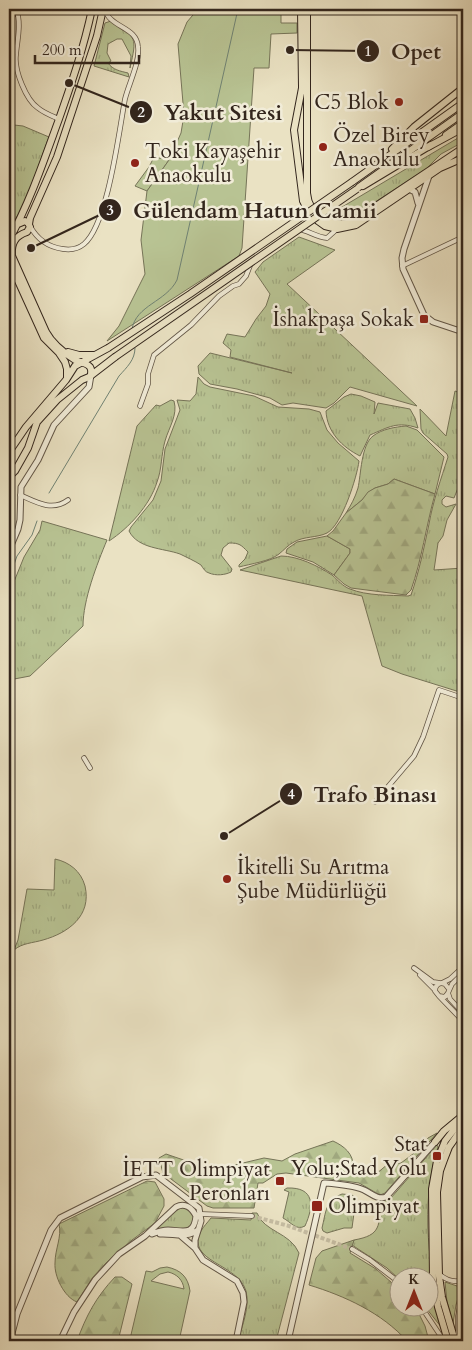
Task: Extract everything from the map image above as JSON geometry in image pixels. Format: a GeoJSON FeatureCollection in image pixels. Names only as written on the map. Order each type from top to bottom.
{"type":"FeatureCollection","features":[{"type":"Feature","properties":{"kind":"main road"},"geometry":{"type":"LineString","coordinates":[[9,240],[18,224],[49,150],[86,40],[92,9]]}},
{"type":"Feature","properties":{"kind":"main road"},"geometry":{"type":"LineString","coordinates":[[82,380],[76,376],[74,369],[46,332],[14,261],[12,249],[15,239],[28,230],[30,218],[57,157],[95,44],[104,9]]}},
{"type":"Feature","properties":{"kind":"main road"},"geometry":{"type":"LineString","coordinates":[[301,9],[302,88],[294,130],[305,207],[318,221],[325,226],[337,229],[356,224],[450,163],[463,158]]}},
{"type":"Feature","properties":{"kind":"main road"},"geometry":{"type":"LineString","coordinates":[[307,9],[308,201],[318,215],[336,224],[352,222],[463,148]]}},
{"type":"Feature","properties":{"kind":"main road"},"geometry":{"type":"LineString","coordinates":[[9,14],[16,10]]}},
{"type":"Feature","properties":{"kind":"main road"},"geometry":{"type":"LineString","coordinates":[[86,40],[86,46],[95,44]]}},
{"type":"Feature","properties":{"kind":"main road"},"geometry":{"type":"LineString","coordinates":[[382,161],[388,152],[414,127],[463,88]]}},
{"type":"Feature","properties":{"kind":"main road"},"geometry":{"type":"LineString","coordinates":[[9,452],[26,427],[66,380],[77,364],[108,348],[190,294],[463,103]]}},
{"type":"Feature","properties":{"kind":"main road"},"geometry":{"type":"LineString","coordinates":[[9,477],[28,448],[37,422],[57,400],[82,380],[463,113]]}},
{"type":"Feature","properties":{"kind":"main road"},"geometry":{"type":"LineString","coordinates":[[358,188],[370,183],[463,123]]}},
{"type":"Feature","properties":{"kind":"main road"},"geometry":{"type":"LineString","coordinates":[[428,147],[463,128]]}},
{"type":"Feature","properties":{"kind":"main road"},"geometry":{"type":"LineString","coordinates":[[294,130],[300,136],[308,131]]}},
{"type":"Feature","properties":{"kind":"main road"},"geometry":{"type":"LineString","coordinates":[[296,150],[296,144],[301,141],[308,148]]}},
{"type":"Feature","properties":{"kind":"main road"},"geometry":{"type":"LineString","coordinates":[[18,224],[25,221],[29,225]]}},
{"type":"Feature","properties":{"kind":"main road"},"geometry":{"type":"LineString","coordinates":[[18,224],[19,230],[24,233]]}},
{"type":"Feature","properties":{"kind":"main road"},"geometry":{"type":"LineString","coordinates":[[9,261],[44,338],[60,351],[90,366],[91,375]]}},
{"type":"Feature","properties":{"kind":"main road"},"geometry":{"type":"LineString","coordinates":[[60,351],[79,355],[96,354]]}},
{"type":"Feature","properties":{"kind":"main road"},"geometry":{"type":"LineString","coordinates":[[60,351],[67,367],[66,380]]}},
{"type":"Feature","properties":{"kind":"main road"},"geometry":{"type":"LineString","coordinates":[[9,470],[14,469],[23,457]]}},
{"type":"Feature","properties":{"kind":"main road"},"geometry":{"type":"LineString","coordinates":[[448,1341],[438,1307],[433,1280],[433,1175],[445,1141],[463,1117]]}},
{"type":"Feature","properties":{"kind":"main road"},"geometry":{"type":"LineString","coordinates":[[435,1142],[448,1128],[463,1117]]}},
{"type":"Feature","properties":{"kind":"main road"},"geometry":{"type":"LineString","coordinates":[[435,1142],[462,1128]]}},
{"type":"Feature","properties":{"kind":"main road"},"geometry":{"type":"LineString","coordinates":[[439,1268],[438,1192],[440,1171],[449,1147],[462,1128]]}},
{"type":"Feature","properties":{"kind":"main road"},"geometry":{"type":"LineString","coordinates":[[435,1142],[439,1141],[443,1146]]}},
{"type":"Feature","properties":{"kind":"main road"},"geometry":{"type":"LineString","coordinates":[[440,1282],[442,1297],[456,1341]]}},
{"type":"Feature","properties":{"kind":"street"},"geometry":{"type":"LineString","coordinates":[[29,225],[44,242],[55,248],[74,249],[84,245],[99,219],[116,156],[127,92],[138,50],[137,42],[132,33],[110,20],[104,9]]}},
{"type":"Feature","properties":{"kind":"street"},"geometry":{"type":"LineString","coordinates":[[16,10],[19,22],[15,61],[25,90],[37,108],[59,119]]}},
{"type":"Feature","properties":{"kind":"street"},"geometry":{"type":"LineString","coordinates":[[100,24],[110,20]]}},
{"type":"Feature","properties":{"kind":"street"},"geometry":{"type":"LineString","coordinates":[[429,176],[404,249],[402,266],[424,315],[433,322],[463,332]]}},
{"type":"Feature","properties":{"kind":"street"},"geometry":{"type":"LineString","coordinates":[[409,189],[415,192],[418,206]]}},
{"type":"Feature","properties":{"kind":"street"},"geometry":{"type":"LineString","coordinates":[[140,406],[148,384],[148,374],[154,354],[192,325],[219,296],[239,284],[246,276],[255,257],[299,229],[327,238],[337,229]]}},
{"type":"Feature","properties":{"kind":"street"},"geometry":{"type":"LineString","coordinates":[[24,233],[35,234]]}},
{"type":"Feature","properties":{"kind":"street"},"geometry":{"type":"LineString","coordinates":[[402,266],[463,237]]}},
{"type":"Feature","properties":{"kind":"street"},"geometry":{"type":"LineString","coordinates":[[9,550],[20,520],[21,488],[38,460],[50,431],[90,385],[91,375]]}},
{"type":"Feature","properties":{"kind":"street"},"geometry":{"type":"LineString","coordinates":[[82,380],[86,384],[86,390]]}},
{"type":"Feature","properties":{"kind":"street"},"geometry":{"type":"LineString","coordinates":[[20,495],[46,506],[54,507],[68,500]]}},
{"type":"Feature","properties":{"kind":"street"},"geometry":{"type":"LineString","coordinates":[[375,802],[414,756],[423,737],[439,690],[463,698]]}},
{"type":"Feature","properties":{"kind":"street"},"geometry":{"type":"LineString","coordinates":[[84,758],[90,768]]}},
{"type":"Feature","properties":{"kind":"street"},"geometry":{"type":"LineString","coordinates":[[435,991],[436,986],[450,980],[463,967]]}},
{"type":"Feature","properties":{"kind":"street"},"geometry":{"type":"LineString","coordinates":[[463,1013],[450,999],[447,985],[433,982],[414,968],[463,1021]]}},
{"type":"Feature","properties":{"kind":"street"},"geometry":{"type":"LineString","coordinates":[[439,996],[443,997],[463,973]]}},
{"type":"Feature","properties":{"kind":"street"},"geometry":{"type":"LineString","coordinates":[[288,1341],[324,1182],[355,1187],[374,1196],[386,1197],[435,1142]]}},
{"type":"Feature","properties":{"kind":"street"},"geometry":{"type":"LineString","coordinates":[[10,1341],[17,1314],[51,1230],[60,1218],[142,1177],[156,1175],[194,1204],[201,1214],[195,1248]]}},
{"type":"Feature","properties":{"kind":"street"},"geometry":{"type":"LineString","coordinates":[[60,1341],[74,1312],[95,1280],[119,1254],[145,1236],[172,1209],[181,1204],[184,1197]]}},
{"type":"Feature","properties":{"kind":"street"},"geometry":{"type":"LineString","coordinates":[[145,1236],[169,1230],[185,1232],[193,1227],[196,1216],[194,1212],[181,1204]]}},
{"type":"Feature","properties":{"kind":"street"},"geometry":{"type":"LineString","coordinates":[[201,1214],[252,1216]]}},
{"type":"Feature","properties":{"kind":"street"},"geometry":{"type":"LineString","coordinates":[[181,1236],[198,1230]]}},
{"type":"Feature","properties":{"kind":"street"},"geometry":{"type":"LineString","coordinates":[[152,1234],[181,1236],[195,1248],[203,1260],[237,1280],[244,1302],[236,1341]]}},
{"type":"Feature","properties":{"kind":"street"},"geometry":{"type":"LineString","coordinates":[[352,1249],[390,1275]]}},
{"type":"Feature","properties":{"kind":"street"},"geometry":{"type":"LineString","coordinates":[[440,1275],[450,1281],[457,1282],[463,1280]]}},
{"type":"Feature","properties":{"kind":"street"},"geometry":{"type":"LineString","coordinates":[[456,1341],[458,1316],[463,1292]]}},
{"type":"Feature","properties":{"kind":"street"},"geometry":{"type":"LineString","coordinates":[[429,1318],[444,1341]]}},
{"type":"Feature","properties":{"kind":"green space"},"geometry":{"type":"Polygon","coordinates":[[[198,9],[281,9],[281,23],[297,23],[297,33],[271,34],[269,68],[254,68],[242,248],[239,256],[107,341],[119,326],[145,274],[141,240],[147,191],[169,160],[181,133],[184,115],[178,44],[187,22],[198,9]]]}},
{"type":"Feature","properties":{"kind":"green space"},"geometry":{"type":"Polygon","coordinates":[[[111,21],[130,35],[133,39],[134,50],[130,68],[131,56],[122,39],[117,39],[108,44],[107,53],[111,61],[108,63],[114,69],[128,73],[129,77],[94,66],[105,23],[111,21]]]}},
{"type":"Feature","properties":{"kind":"green space"},"geometry":{"type":"Polygon","coordinates":[[[14,125],[23,126],[49,137],[21,210],[9,227],[9,127],[14,125]]]}},
{"type":"Feature","properties":{"kind":"green space"},"geometry":{"type":"Polygon","coordinates":[[[463,135],[463,142],[441,154],[426,169],[352,217],[342,220],[327,216],[463,135]]]}},
{"type":"Feature","properties":{"kind":"green space"},"geometry":{"type":"Polygon","coordinates":[[[154,157],[169,160],[147,191],[135,186],[154,157]]]}},
{"type":"Feature","properties":{"kind":"green space"},"geometry":{"type":"Polygon","coordinates":[[[299,237],[335,250],[287,284],[417,406],[350,387],[334,403],[326,408],[293,403],[282,405],[270,398],[210,384],[199,374],[198,366],[210,353],[292,373],[230,357],[231,350],[223,343],[227,334],[245,337],[266,306],[270,294],[255,272],[263,262],[299,237]]]}},
{"type":"Feature","properties":{"kind":"green space"},"geometry":{"type":"Polygon","coordinates":[[[198,377],[204,384],[210,387],[254,396],[278,407],[309,409],[320,412],[327,430],[338,443],[359,461],[348,500],[333,528],[323,535],[294,542],[271,559],[239,567],[248,552],[236,543],[229,543],[223,548],[221,555],[232,569],[231,572],[220,575],[204,570],[201,565],[180,554],[145,545],[133,537],[129,531],[131,527],[153,500],[161,481],[165,449],[180,410],[177,400],[190,401],[196,394],[198,377]]]}},
{"type":"Feature","properties":{"kind":"green space"},"geometry":{"type":"Polygon","coordinates":[[[455,391],[463,394],[463,485],[458,488],[454,498],[446,496],[442,500],[442,504],[446,507],[456,504],[447,520],[443,536],[438,543],[434,570],[463,568],[463,693],[382,666],[362,596],[240,570],[281,556],[287,556],[314,565],[332,575],[350,589],[379,595],[411,595],[435,498],[448,457],[423,433],[420,409],[446,436],[455,391]]]}},
{"type":"Feature","properties":{"kind":"green space"},"geometry":{"type":"Polygon","coordinates":[[[351,394],[375,402],[374,414],[378,403],[410,409],[418,428],[399,425],[388,427],[370,435],[360,456],[347,448],[337,438],[332,432],[327,419],[326,411],[351,394]]]}},
{"type":"Feature","properties":{"kind":"green space"},"geometry":{"type":"Polygon","coordinates":[[[171,400],[174,401],[175,411],[165,441],[159,477],[154,491],[138,515],[124,530],[109,541],[137,426],[156,405],[160,406],[171,400]]]}},
{"type":"Feature","properties":{"kind":"green space"},"geometry":{"type":"Polygon","coordinates":[[[406,426],[417,430],[444,457],[435,494],[394,479],[388,484],[369,492],[346,513],[358,488],[362,461],[369,440],[384,430],[406,426]]]}},
{"type":"Feature","properties":{"kind":"green space"},"geometry":{"type":"Polygon","coordinates":[[[394,479],[435,494],[411,590],[406,595],[351,588],[334,575],[350,553],[350,549],[327,536],[346,513],[362,500],[368,492],[388,484],[394,479]]]}},
{"type":"Feature","properties":{"kind":"green space"},"geometry":{"type":"Polygon","coordinates":[[[42,521],[107,540],[88,594],[83,626],[30,676],[9,680],[9,594],[24,557],[40,530],[42,521]]]}},
{"type":"Feature","properties":{"kind":"green space"},"geometry":{"type":"Polygon","coordinates":[[[327,536],[350,549],[350,553],[334,575],[313,562],[286,553],[287,549],[297,542],[327,536]]]}},
{"type":"Feature","properties":{"kind":"green space"},"geometry":{"type":"Polygon","coordinates":[[[55,859],[65,862],[81,876],[85,886],[85,906],[76,922],[61,933],[14,950],[18,940],[27,889],[54,890],[55,859]]]}},
{"type":"Feature","properties":{"kind":"green space"},"geometry":{"type":"Polygon","coordinates":[[[437,1133],[385,1193],[380,1195],[359,1183],[286,1173],[277,1174],[263,1183],[258,1183],[254,1208],[213,1208],[207,1206],[163,1173],[159,1158],[166,1154],[207,1168],[218,1169],[264,1158],[282,1161],[295,1154],[333,1141],[348,1151],[352,1158],[353,1167],[376,1174],[388,1164],[401,1163],[413,1154],[428,1138],[437,1133]]]}},
{"type":"Feature","properties":{"kind":"green space"},"geometry":{"type":"Polygon","coordinates":[[[437,1145],[429,1192],[428,1238],[431,1268],[390,1268],[390,1271],[352,1245],[354,1240],[374,1232],[379,1223],[382,1201],[390,1199],[437,1145]]]}},
{"type":"Feature","properties":{"kind":"green space"},"geometry":{"type":"Polygon","coordinates":[[[147,1181],[155,1182],[164,1199],[164,1206],[155,1223],[106,1263],[93,1277],[77,1302],[72,1299],[64,1291],[56,1274],[55,1258],[60,1234],[59,1224],[147,1181]]]}},
{"type":"Feature","properties":{"kind":"green space"},"geometry":{"type":"Polygon","coordinates":[[[287,1188],[303,1191],[310,1199],[310,1211],[305,1226],[296,1227],[283,1218],[289,1192],[284,1190],[287,1188]]]}},
{"type":"Feature","properties":{"kind":"green space"},"geometry":{"type":"Polygon","coordinates":[[[342,1194],[352,1195],[356,1198],[352,1228],[344,1228],[327,1233],[322,1228],[327,1208],[332,1200],[342,1194]]]}},
{"type":"Feature","properties":{"kind":"green space"},"geometry":{"type":"Polygon","coordinates":[[[184,1207],[193,1215],[193,1224],[184,1229],[152,1232],[172,1214],[184,1207]]]}},
{"type":"Feature","properties":{"kind":"green space"},"geometry":{"type":"Polygon","coordinates":[[[252,1213],[257,1213],[265,1224],[290,1241],[299,1253],[276,1341],[238,1341],[246,1310],[246,1291],[233,1274],[200,1250],[198,1241],[201,1231],[211,1218],[251,1220],[252,1213]]]}},
{"type":"Feature","properties":{"kind":"green space"},"geometry":{"type":"Polygon","coordinates":[[[354,1240],[350,1253],[376,1269],[390,1281],[390,1318],[421,1318],[429,1341],[407,1341],[386,1322],[362,1307],[336,1294],[309,1285],[316,1258],[322,1251],[354,1240]]]}},
{"type":"Feature","properties":{"kind":"green space"},"geometry":{"type":"Polygon","coordinates":[[[167,1267],[180,1272],[186,1278],[189,1286],[190,1291],[179,1341],[159,1341],[138,1336],[139,1341],[134,1341],[130,1339],[146,1271],[152,1272],[167,1267]],[[171,1273],[160,1274],[151,1281],[184,1289],[181,1280],[171,1273]]]}},
{"type":"Feature","properties":{"kind":"green space"},"geometry":{"type":"Polygon","coordinates":[[[115,1277],[122,1277],[132,1284],[118,1341],[77,1341],[92,1307],[115,1277]]]}},
{"type":"Feature","properties":{"kind":"green space"},"geometry":{"type":"Polygon","coordinates":[[[445,1282],[457,1286],[462,1284],[453,1323],[447,1302],[445,1282]]]}},
{"type":"Feature","properties":{"kind":"green space"},"geometry":{"type":"Polygon","coordinates":[[[440,1317],[442,1328],[434,1318],[440,1317]]]}},
{"type":"Feature","properties":{"kind":"waterway"},"geometry":{"type":"LineString","coordinates":[[132,329],[139,314],[166,294],[177,280],[238,9]]}},
{"type":"Feature","properties":{"kind":"waterway"},"geometry":{"type":"LineString","coordinates":[[49,493],[119,376],[132,360],[135,348]]}},
{"type":"Feature","properties":{"kind":"waterway"},"geometry":{"type":"LineString","coordinates":[[9,579],[17,556],[32,535],[37,521]]}},
{"type":"Feature","properties":{"kind":"tunnel"},"geometry":{"type":"LineString","coordinates":[[252,1216],[289,1226],[352,1249]]}},
{"type":"Feature","properties":{"kind":"place","name":"Opet"},"geometry":{"type":"Point","coordinates":[290,50]}},
{"type":"Feature","properties":{"kind":"place","name":"Yakut Sitesi"},"geometry":{"type":"Point","coordinates":[69,83]}},
{"type":"Feature","properties":{"kind":"place","name":"C5 Blok"},"geometry":{"type":"Point","coordinates":[399,102]}},
{"type":"Feature","properties":{"kind":"place","name":"Özel Birey Anaokulu"},"geometry":{"type":"Point","coordinates":[323,147]}},
{"type":"Feature","properties":{"kind":"place","name":"Toki Kayaşehir Anaokulu"},"geometry":{"type":"Point","coordinates":[135,163]}},
{"type":"Feature","properties":{"kind":"place","name":"Gülendam Hatun Camii"},"geometry":{"type":"Point","coordinates":[31,248]}},
{"type":"Feature","properties":{"kind":"place","name":"İshakpaşa Sokak"},"geometry":{"type":"Point","coordinates":[424,319]}},
{"type":"Feature","properties":{"kind":"place","name":"Trafo Binası"},"geometry":{"type":"Point","coordinates":[224,836]}},
{"type":"Feature","properties":{"kind":"place","name":"İkitelli Su Arıtma Şube Müdürlüğü"},"geometry":{"type":"Point","coordinates":[227,879]}},
{"type":"Feature","properties":{"kind":"place","name":"Stat Yolu;Stad Yolu"},"geometry":{"type":"Point","coordinates":[437,1156]}},
{"type":"Feature","properties":{"kind":"place","name":"İETT Olimpiyat Peronları"},"geometry":{"type":"Point","coordinates":[280,1181]}},
{"type":"Feature","properties":{"kind":"place","name":"Olimpiyat"},"geometry":{"type":"Point","coordinates":[317,1206]}}]}
